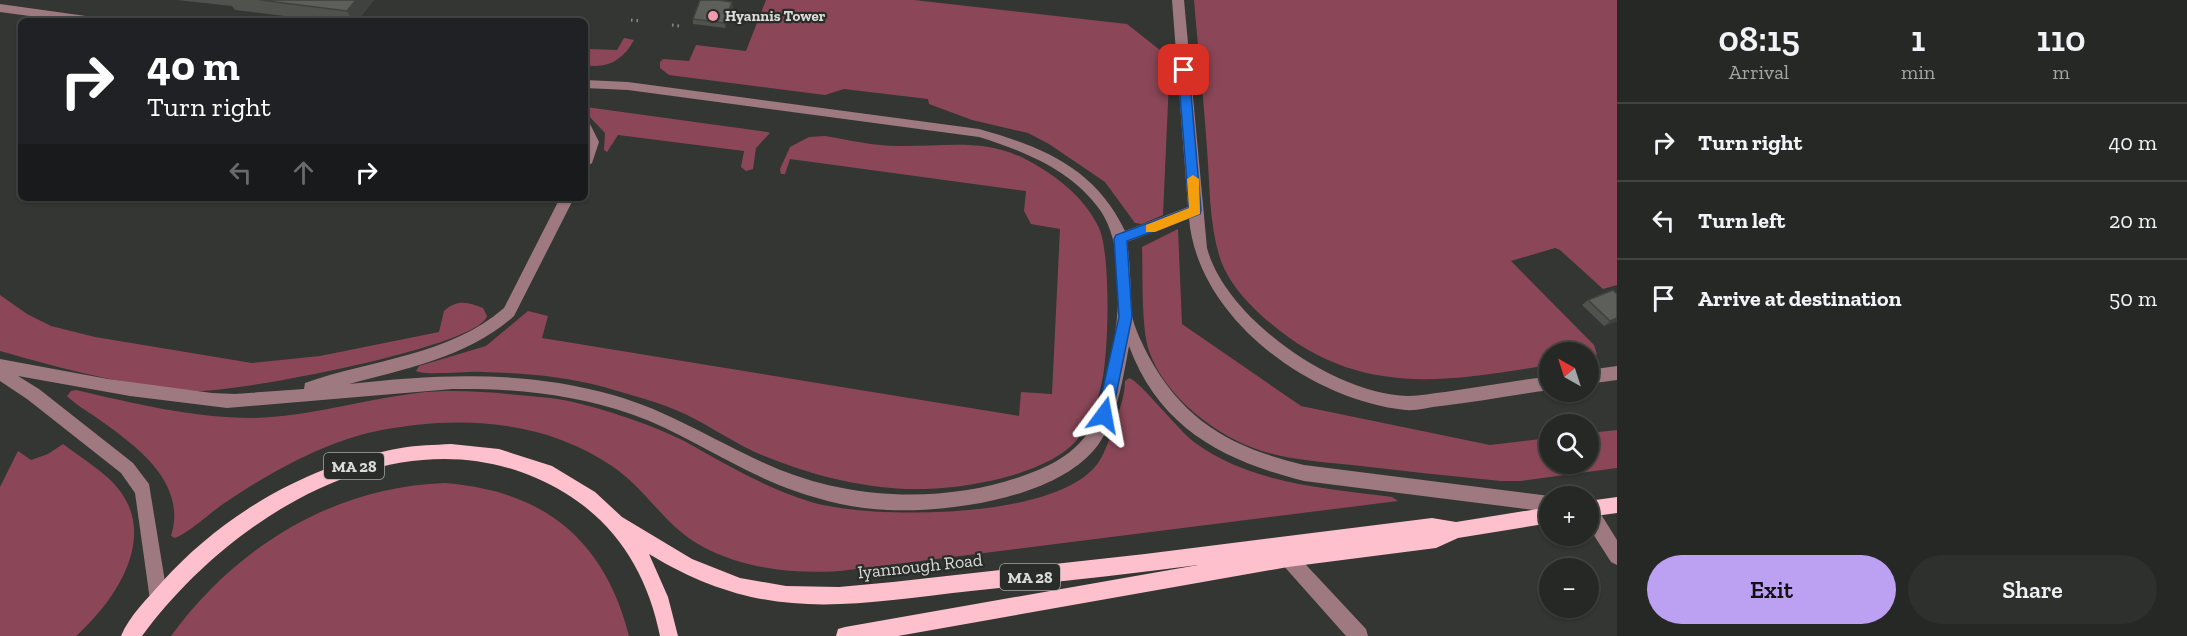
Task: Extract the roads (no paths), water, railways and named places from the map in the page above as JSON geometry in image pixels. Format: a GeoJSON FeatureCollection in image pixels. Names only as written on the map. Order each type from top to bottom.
{"type":"FeatureCollection","features":[{"type":"Feature","properties":{"kind":"main road","name":"MA 28"},"geometry":{"type":"LineString","coordinates":[[130,636],[197,559],[252,516],[281,498],[339,471],[397,456],[454,451],[490,455],[532,466],[579,490],[618,524]]}},
{"type":"Feature","properties":{"kind":"main road"},"geometry":{"type":"LineString","coordinates":[[1599,508],[1617,505]]}},
{"type":"Feature","properties":{"kind":"main road","name":"Iyannough Road"},"geometry":{"type":"LineString","coordinates":[[845,636],[1288,558],[1436,540],[1456,530],[1539,517]]}},
{"type":"Feature","properties":{"kind":"main road"},"geometry":{"type":"LineString","coordinates":[[618,524],[649,570],[669,636]]}},
{"type":"Feature","properties":{"kind":"main road","name":"Iyannough Road"},"geometry":{"type":"LineString","coordinates":[[618,524],[676,562],[720,581],[759,591],[814,598],[1074,573],[1432,526],[1456,530]]}},
{"type":"Feature","properties":{"kind":"street"},"geometry":{"type":"LineString","coordinates":[[1178,0],[1197,230],[1205,264],[1224,296],[1252,326],[1288,357],[1325,378],[1365,395],[1406,403],[1539,385]]}},
{"type":"Feature","properties":{"kind":"street"},"geometry":{"type":"LineString","coordinates":[[0,9],[70,18]]}},
{"type":"Feature","properties":{"kind":"street"},"geometry":{"type":"LineString","coordinates":[[588,84],[628,86],[979,133],[1017,143],[1058,163],[1091,189],[1113,218],[1120,239],[1126,317],[1147,371],[1168,400],[1193,425],[1237,454],[1277,468],[1539,503]]}},
{"type":"Feature","properties":{"kind":"street"},"geometry":{"type":"LineString","coordinates":[[588,132],[593,141],[588,155]]}},
{"type":"Feature","properties":{"kind":"street"},"geometry":{"type":"LineString","coordinates":[[274,399],[459,344],[486,333],[500,323],[508,312],[565,201]]}},
{"type":"Feature","properties":{"kind":"street"},"geometry":{"type":"LineString","coordinates":[[1120,239],[1195,210]]}},
{"type":"Feature","properties":{"kind":"street"},"geometry":{"type":"LineString","coordinates":[[0,366],[121,389],[230,402],[426,382],[482,381],[555,388],[663,420],[758,469],[839,496],[885,502],[947,499],[1018,485],[1050,473],[1083,452],[1092,441],[1104,415],[1126,317]]}},
{"type":"Feature","properties":{"kind":"street"},"geometry":{"type":"LineString","coordinates":[[0,373],[33,394],[127,468],[142,490],[159,600]]}},
{"type":"Feature","properties":{"kind":"street"},"geometry":{"type":"LineString","coordinates":[[1599,375],[1617,373]]}},
{"type":"Feature","properties":{"kind":"street"},"geometry":{"type":"LineString","coordinates":[[1599,526],[1617,556]]}},
{"type":"Feature","properties":{"kind":"street"},"geometry":{"type":"LineString","coordinates":[[1288,558],[1359,636]]}},
{"type":"Feature","properties":{"kind":"place","name":"Hyannis Tower"},"geometry":{"type":"Point","coordinates":[713,16]}}]}
